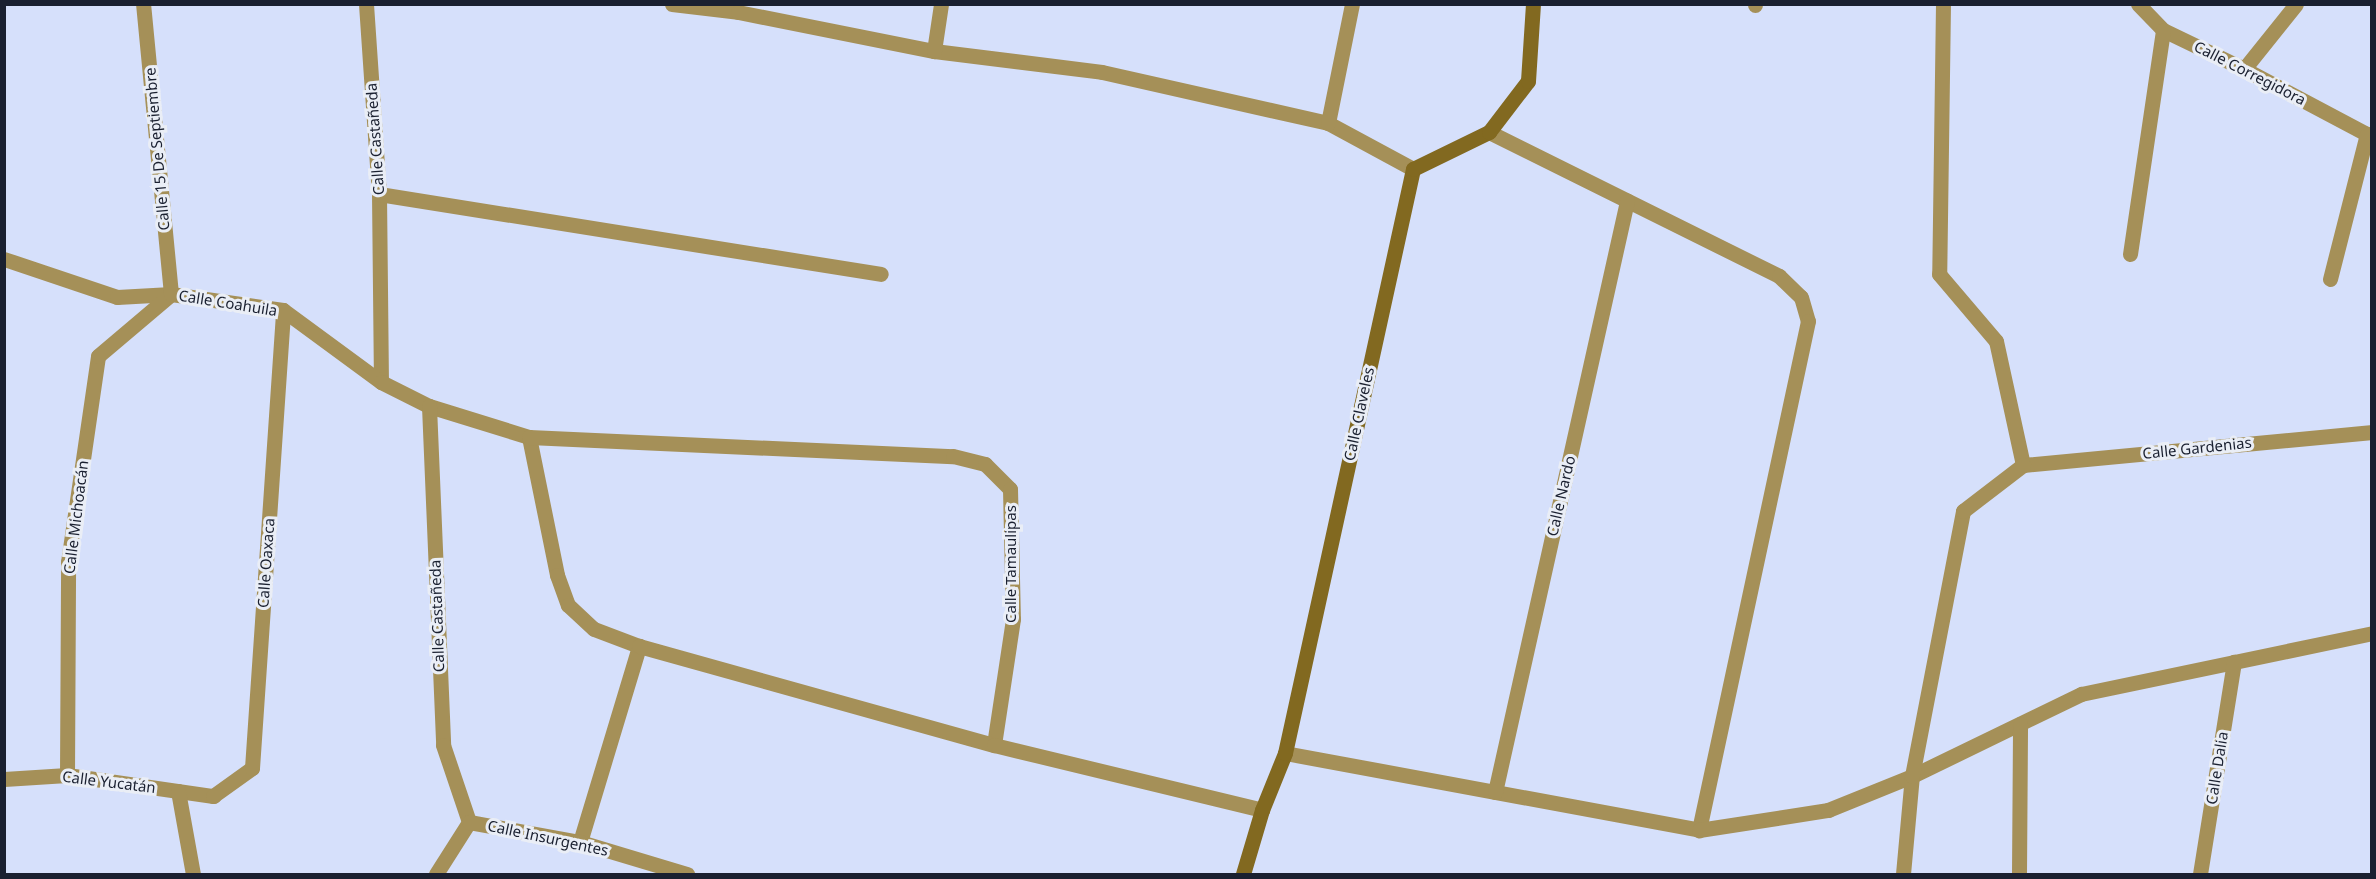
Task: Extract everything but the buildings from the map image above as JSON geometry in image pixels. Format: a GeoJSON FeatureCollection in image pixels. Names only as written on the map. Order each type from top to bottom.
{"type":"FeatureCollection","features":[{"type":"Feature","properties":{"kind":"main road"},"geometry":{"type":"LineString","coordinates":[[1413,169],[1489,132],[1528,81],[1533,4]]}},
{"type":"Feature","properties":{"kind":"main road","name":"Calle Claveles"},"geometry":{"type":"LineString","coordinates":[[1243,874],[1262,810],[1285,753],[1413,169]]}},
{"type":"Feature","properties":{"kind":"street","name":"Calle 15 De Septiembre"},"geometry":{"type":"LineString","coordinates":[[143,4],[171,294]]}},
{"type":"Feature","properties":{"kind":"street","name":"Calle Castañeda"},"geometry":{"type":"LineString","coordinates":[[366,4],[379,194],[381,382]]}},
{"type":"Feature","properties":{"kind":"street"},"geometry":{"type":"LineString","coordinates":[[672,4],[738,8],[934,51],[1102,72],[1328,123],[1413,169]]}},
{"type":"Feature","properties":{"kind":"street"},"geometry":{"type":"LineString","coordinates":[[934,51],[941,4]]}},
{"type":"Feature","properties":{"kind":"street"},"geometry":{"type":"LineString","coordinates":[[1328,123],[1352,4]]}},
{"type":"Feature","properties":{"kind":"street"},"geometry":{"type":"LineString","coordinates":[[1903,874],[1912,776],[1963,511],[2023,465],[1995,341],[1939,274],[1943,4]]}},
{"type":"Feature","properties":{"kind":"street","name":"Calle Corregidora"},"geometry":{"type":"LineString","coordinates":[[2138,4],[2163,30],[2369,132]]}},
{"type":"Feature","properties":{"kind":"street"},"geometry":{"type":"LineString","coordinates":[[2244,69],[2296,4]]}},
{"type":"Feature","properties":{"kind":"street"},"geometry":{"type":"LineString","coordinates":[[2130,254],[2163,30]]}},
{"type":"Feature","properties":{"kind":"street"},"geometry":{"type":"LineString","coordinates":[[1489,132],[1779,276],[1801,297],[1808,321],[1699,830]]}},
{"type":"Feature","properties":{"kind":"street"},"geometry":{"type":"LineString","coordinates":[[2331,279],[2369,132]]}},
{"type":"Feature","properties":{"kind":"street"},"geometry":{"type":"LineString","coordinates":[[379,194],[881,274]]}},
{"type":"Feature","properties":{"kind":"street","name":"Calle Nardo"},"geometry":{"type":"LineString","coordinates":[[1495,792],[1627,201]]}},
{"type":"Feature","properties":{"kind":"street","name":"Calle Coahuila"},"geometry":{"type":"LineString","coordinates":[[4,259],[117,297],[171,294],[283,310],[381,382],[429,406],[529,437],[953,456],[985,464],[1010,489]]}},
{"type":"Feature","properties":{"kind":"street","name":"Calle Michoacán"},"geometry":{"type":"LineString","coordinates":[[68,775],[68,562],[98,356],[171,294]]}},
{"type":"Feature","properties":{"kind":"street","name":"Calle Oaxaca"},"geometry":{"type":"LineString","coordinates":[[213,796],[252,768],[283,310]]}},
{"type":"Feature","properties":{"kind":"street","name":"Calle Castañeda"},"geometry":{"type":"LineString","coordinates":[[429,406],[443,745],[469,822]]}},
{"type":"Feature","properties":{"kind":"street","name":"Calle Gardenias"},"geometry":{"type":"LineString","coordinates":[[2023,465],[2372,432]]}},
{"type":"Feature","properties":{"kind":"street"},"geometry":{"type":"LineString","coordinates":[[529,437],[557,575],[568,605],[594,629],[639,646],[994,745],[1262,810]]}},
{"type":"Feature","properties":{"kind":"street","name":"Calle Tamaulipas"},"geometry":{"type":"LineString","coordinates":[[994,745],[1013,619],[1010,489]]}},
{"type":"Feature","properties":{"kind":"street"},"geometry":{"type":"LineString","coordinates":[[1285,753],[1699,830],[1828,810],[1912,776],[2080,694],[2372,633]]}},
{"type":"Feature","properties":{"kind":"street"},"geometry":{"type":"LineString","coordinates":[[580,842],[639,646]]}},
{"type":"Feature","properties":{"kind":"street","name":"Calle Dalia"},"geometry":{"type":"LineString","coordinates":[[2200,874],[2234,662]]}},
{"type":"Feature","properties":{"kind":"street"},"geometry":{"type":"LineString","coordinates":[[2019,874],[2020,724]]}},
{"type":"Feature","properties":{"kind":"street","name":"Calle Yucatán"},"geometry":{"type":"LineString","coordinates":[[4,779],[68,775],[213,796]]}},
{"type":"Feature","properties":{"kind":"street"},"geometry":{"type":"LineString","coordinates":[[178,791],[193,874]]}},
{"type":"Feature","properties":{"kind":"street","name":"Calle Insurgentes"},"geometry":{"type":"LineString","coordinates":[[436,874],[469,822],[580,842],[687,874]]}}]}
